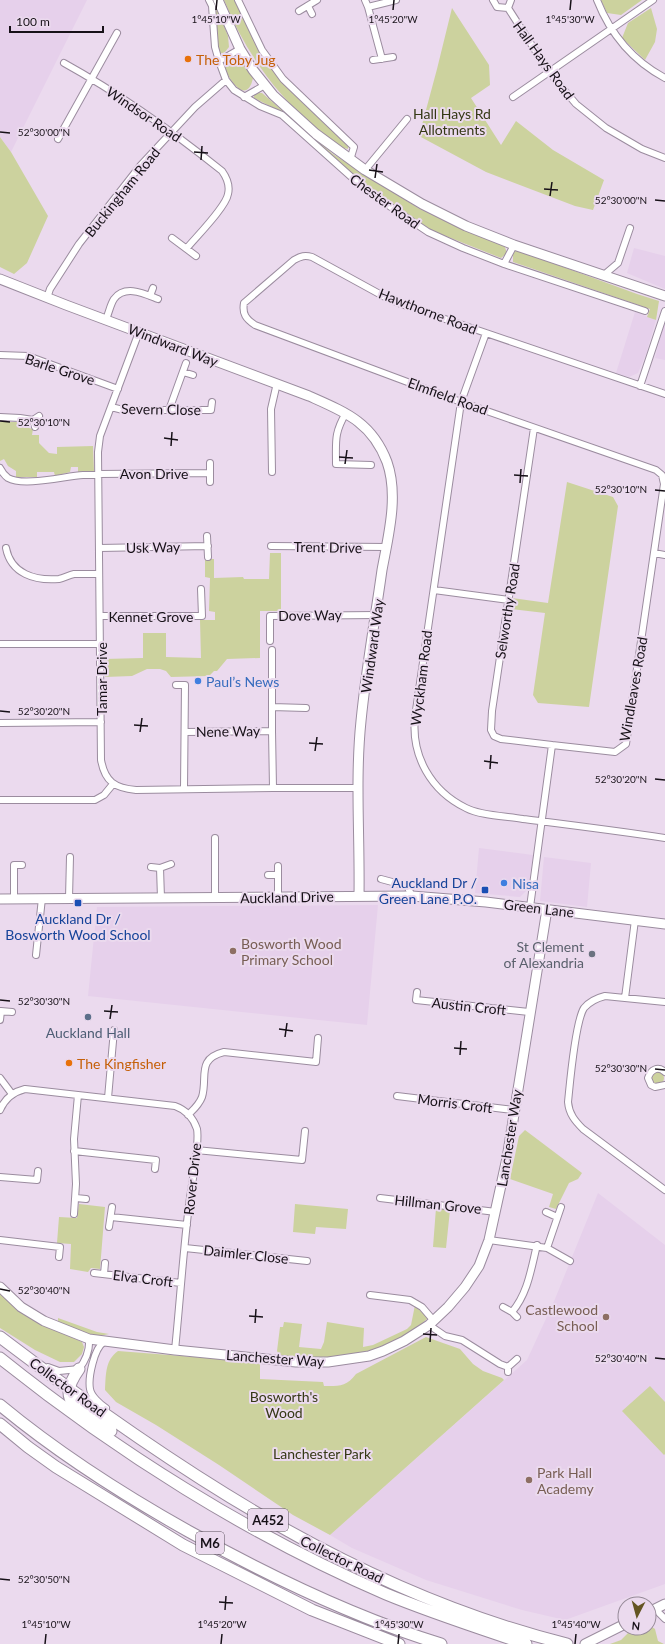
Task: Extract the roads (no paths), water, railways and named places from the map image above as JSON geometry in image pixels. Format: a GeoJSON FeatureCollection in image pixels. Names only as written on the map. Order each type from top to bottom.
{"type":"FeatureCollection","features":[{"type":"Feature","properties":{"kind":"highway","name":"Collector Road"},"geometry":{"type":"LineString","coordinates":[[0,1335],[69,1389],[193,1473],[290,1533],[346,1562],[450,1607],[536,1636],[567,1644]]}},
{"type":"Feature","properties":{"kind":"highway","name":"Collector Road"},"geometry":{"type":"LineString","coordinates":[[0,1358],[89,1424],[156,1469],[281,1543],[386,1594],[443,1616],[526,1644]]}},
{"type":"Feature","properties":{"kind":"highway"},"geometry":{"type":"LineString","coordinates":[[79,1369],[74,1376],[69,1389],[70,1397],[77,1406],[115,1434],[156,1469]]}},
{"type":"Feature","properties":{"kind":"highway","name":"M6"},"geometry":{"type":"LineString","coordinates":[[0,1405],[110,1485],[216,1546],[277,1578],[337,1606],[414,1636],[441,1644]]}},
{"type":"Feature","properties":{"kind":"highway","name":"M6"},"geometry":{"type":"LineString","coordinates":[[0,1424],[56,1467],[183,1545],[312,1610],[399,1644]]}},
{"type":"Feature","properties":{"kind":"street","name":"Chester Road"},"geometry":{"type":"LineString","coordinates":[[209,0],[212,6],[215,47],[226,80],[234,90],[244,97],[282,115],[367,191],[428,232],[463,248],[504,264],[645,311]]}},
{"type":"Feature","properties":{"kind":"street","name":"Chester Road"},"geometry":{"type":"LineString","coordinates":[[218,0],[240,50],[253,70],[273,95],[300,120],[350,160],[365,170],[398,191],[445,217],[514,245],[605,274],[665,296]]}},
{"type":"Feature","properties":{"kind":"street","name":"Chester Road"},"geometry":{"type":"LineString","coordinates":[[238,0],[262,50],[283,79],[354,146],[350,160]]}},
{"type":"Feature","properties":{"kind":"street"},"geometry":{"type":"LineString","coordinates":[[299,11],[317,0]]}},
{"type":"Feature","properties":{"kind":"street"},"geometry":{"type":"LineString","coordinates":[[365,0],[382,58]]}},
{"type":"Feature","properties":{"kind":"street"},"geometry":{"type":"LineString","coordinates":[[368,7],[396,0]]}},
{"type":"Feature","properties":{"kind":"street","name":"Hall Hays Road"},"geometry":{"type":"LineString","coordinates":[[493,0],[497,7],[508,8]]}},
{"type":"Feature","properties":{"kind":"street","name":"Hall Hays Road"},"geometry":{"type":"LineString","coordinates":[[508,8],[511,0]]}},
{"type":"Feature","properties":{"kind":"street"},"geometry":{"type":"LineString","coordinates":[[597,0],[611,28],[627,50],[650,71],[665,78]]}},
{"type":"Feature","properties":{"kind":"street"},"geometry":{"type":"LineString","coordinates":[[513,96],[653,0]]}},
{"type":"Feature","properties":{"kind":"street"},"geometry":{"type":"LineString","coordinates":[[308,6],[312,14]]}},
{"type":"Feature","properties":{"kind":"street","name":"Hall Hays Road"},"geometry":{"type":"LineString","coordinates":[[508,8],[549,72],[576,104],[606,128],[642,149],[665,158]]}},
{"type":"Feature","properties":{"kind":"street"},"geometry":{"type":"LineString","coordinates":[[58,139],[117,33]]}},
{"type":"Feature","properties":{"kind":"street"},"geometry":{"type":"LineString","coordinates":[[219,61],[240,50]]}},
{"type":"Feature","properties":{"kind":"street"},"geometry":{"type":"LineString","coordinates":[[373,60],[394,57]]}},
{"type":"Feature","properties":{"kind":"street","name":"Windsor Road"},"geometry":{"type":"LineString","coordinates":[[64,63],[92,78],[173,132],[222,171],[227,179],[229,190],[226,202],[187,248]]}},
{"type":"Feature","properties":{"kind":"street","name":"Buckingham Road"},"geometry":{"type":"LineString","coordinates":[[47,298],[50,289],[80,244],[140,166],[196,107],[226,80]]}},
{"type":"Feature","properties":{"kind":"street"},"geometry":{"type":"LineString","coordinates":[[244,97],[265,85]]}},
{"type":"Feature","properties":{"kind":"street"},"geometry":{"type":"LineString","coordinates":[[365,170],[407,119]]}},
{"type":"Feature","properties":{"kind":"street"},"geometry":{"type":"LineString","coordinates":[[605,274],[618,263],[630,228]]}},
{"type":"Feature","properties":{"kind":"street"},"geometry":{"type":"LineString","coordinates":[[172,238],[196,256]]}},
{"type":"Feature","properties":{"kind":"street"},"geometry":{"type":"LineString","coordinates":[[504,264],[514,245]]}},
{"type":"Feature","properties":{"kind":"street","name":"Hawthorne Road"},"geometry":{"type":"LineString","coordinates":[[244,314],[244,303],[248,298],[294,260],[300,257],[312,257],[385,297],[665,394]]}},
{"type":"Feature","properties":{"kind":"street","name":"Windward Way"},"geometry":{"type":"LineString","coordinates":[[0,279],[47,298],[278,383],[346,412],[359,422],[374,438],[388,464],[392,492],[386,547],[361,720],[358,760],[359,896]]}},
{"type":"Feature","properties":{"kind":"street"},"geometry":{"type":"LineString","coordinates":[[150,296],[153,288]]}},
{"type":"Feature","properties":{"kind":"street"},"geometry":{"type":"LineString","coordinates":[[106,319],[114,299],[122,292],[136,291],[158,299]]}},
{"type":"Feature","properties":{"kind":"street"},"geometry":{"type":"LineString","coordinates":[[640,386],[664,318],[665,311]]}},
{"type":"Feature","properties":{"kind":"street","name":"Elmfield Road"},"geometry":{"type":"LineString","coordinates":[[244,314],[255,325],[462,402],[656,470]]}},
{"type":"Feature","properties":{"kind":"street","name":"Tamar Drive"},"geometry":{"type":"LineString","coordinates":[[113,784],[105,775],[102,764],[101,616],[99,574],[100,436],[139,332]]}},
{"type":"Feature","properties":{"kind":"street","name":"Wyckham Road"},"geometry":{"type":"LineString","coordinates":[[486,333],[462,402],[434,590],[414,726],[416,745],[422,765],[427,774],[440,790],[448,797],[468,809],[486,813],[665,838]]}},
{"type":"Feature","properties":{"kind":"street","name":"Barle Grove"},"geometry":{"type":"LineString","coordinates":[[0,355],[28,356],[118,389]]}},
{"type":"Feature","properties":{"kind":"street"},"geometry":{"type":"LineString","coordinates":[[169,410],[186,363]]}},
{"type":"Feature","properties":{"kind":"street"},"geometry":{"type":"LineString","coordinates":[[183,372],[192,375]]}},
{"type":"Feature","properties":{"kind":"street"},"geometry":{"type":"LineString","coordinates":[[272,472],[271,409],[278,383]]}},
{"type":"Feature","properties":{"kind":"street","name":"Severn Close"},"geometry":{"type":"LineString","coordinates":[[111,407],[123,410],[211,410],[212,402]]}},
{"type":"Feature","properties":{"kind":"street"},"geometry":{"type":"LineString","coordinates":[[346,412],[338,425],[336,433],[336,464],[371,465]]}},
{"type":"Feature","properties":{"kind":"street"},"geometry":{"type":"LineString","coordinates":[[0,418],[20,418],[33,420],[39,416]]}},
{"type":"Feature","properties":{"kind":"street"},"geometry":{"type":"LineString","coordinates":[[33,420],[35,427]]}},
{"type":"Feature","properties":{"kind":"street","name":"Selworthy Road"},"geometry":{"type":"LineString","coordinates":[[534,428],[492,711],[491,730],[494,736],[501,739],[552,745]]}},
{"type":"Feature","properties":{"kind":"street"},"geometry":{"type":"LineString","coordinates":[[210,463],[210,482]]}},
{"type":"Feature","properties":{"kind":"street","name":"Avon Drive"},"geometry":{"type":"LineString","coordinates":[[0,468],[4,475],[8,478],[20,480],[52,480],[99,474],[210,473]]}},
{"type":"Feature","properties":{"kind":"street","name":"Windleaves Road"},"geometry":{"type":"LineString","coordinates":[[552,745],[615,752],[626,744],[664,484],[662,475],[656,470]]}},
{"type":"Feature","properties":{"kind":"street"},"geometry":{"type":"LineString","coordinates":[[207,536],[208,557]]}},
{"type":"Feature","properties":{"kind":"street","name":"Usk Way"},"geometry":{"type":"LineString","coordinates":[[99,548],[208,546]]}},
{"type":"Feature","properties":{"kind":"street","name":"Trent Drive"},"geometry":{"type":"LineString","coordinates":[[271,546],[386,547]]}},
{"type":"Feature","properties":{"kind":"street"},"geometry":{"type":"LineString","coordinates":[[6,548],[8,558],[15,567],[40,579],[60,578],[72,574],[99,574]]}},
{"type":"Feature","properties":{"kind":"street"},"geometry":{"type":"LineString","coordinates":[[654,554],[665,555]]}},
{"type":"Feature","properties":{"kind":"street","name":"Kennet Grove"},"geometry":{"type":"LineString","coordinates":[[101,616],[202,616],[201,589]]}},
{"type":"Feature","properties":{"kind":"street"},"geometry":{"type":"LineString","coordinates":[[434,590],[509,600]]}},
{"type":"Feature","properties":{"kind":"street","name":"Dove Way"},"geometry":{"type":"LineString","coordinates":[[270,641],[270,616],[376,615]]}},
{"type":"Feature","properties":{"kind":"street"},"geometry":{"type":"LineString","coordinates":[[0,644],[100,644]]}},
{"type":"Feature","properties":{"kind":"street"},"geometry":{"type":"LineString","coordinates":[[272,650],[273,788]]}},
{"type":"Feature","properties":{"kind":"street"},"geometry":{"type":"LineString","coordinates":[[176,685],[185,685],[184,789]]}},
{"type":"Feature","properties":{"kind":"street"},"geometry":{"type":"LineString","coordinates":[[272,707],[306,708]]}},
{"type":"Feature","properties":{"kind":"street"},"geometry":{"type":"LineString","coordinates":[[0,722],[101,722]]}},
{"type":"Feature","properties":{"kind":"street","name":"Nene Way"},"geometry":{"type":"LineString","coordinates":[[185,732],[272,731]]}},
{"type":"Feature","properties":{"kind":"street"},"geometry":{"type":"LineString","coordinates":[[530,907],[552,745]]}},
{"type":"Feature","properties":{"kind":"street"},"geometry":{"type":"LineString","coordinates":[[0,800],[95,800],[104,795],[113,784],[123,788],[136,790],[358,788]]}},
{"type":"Feature","properties":{"kind":"street"},"geometry":{"type":"LineString","coordinates":[[215,838],[215,898]]}},
{"type":"Feature","properties":{"kind":"street"},"geometry":{"type":"LineString","coordinates":[[69,898],[70,857]]}},
{"type":"Feature","properties":{"kind":"street"},"geometry":{"type":"LineString","coordinates":[[151,867],[160,868],[171,864]]}},
{"type":"Feature","properties":{"kind":"street"},"geometry":{"type":"LineString","coordinates":[[14,899],[14,865],[22,865]]}},
{"type":"Feature","properties":{"kind":"street"},"geometry":{"type":"LineString","coordinates":[[278,866],[278,896]]}},
{"type":"Feature","properties":{"kind":"street"},"geometry":{"type":"LineString","coordinates":[[160,868],[161,898]]}},
{"type":"Feature","properties":{"kind":"street"},"geometry":{"type":"LineString","coordinates":[[268,875],[278,875]]}},
{"type":"Feature","properties":{"kind":"street"},"geometry":{"type":"LineString","coordinates":[[381,879],[407,886],[412,896]]}},
{"type":"Feature","properties":{"kind":"street","name":"Green Lane"},"geometry":{"type":"LineString","coordinates":[[359,896],[412,896],[530,907],[665,924]]}},
{"type":"Feature","properties":{"kind":"street","name":"Auckland Drive"},"geometry":{"type":"LineString","coordinates":[[0,899],[359,896]]}},
{"type":"Feature","properties":{"kind":"street"},"geometry":{"type":"LineString","coordinates":[[36,955],[42,898]]}},
{"type":"Feature","properties":{"kind":"street","name":"Lanchester Way"},"geometry":{"type":"LineString","coordinates":[[0,1287],[21,1307],[44,1321],[89,1339],[175,1350],[310,1363],[369,1356],[404,1341],[431,1323],[448,1307],[465,1287],[479,1266],[489,1240],[496,1212],[510,1136],[529,1012],[547,910]]}},
{"type":"Feature","properties":{"kind":"street"},"geometry":{"type":"LineString","coordinates":[[625,998],[635,920]]}},
{"type":"Feature","properties":{"kind":"street","name":"Austin Croft"},"geometry":{"type":"LineString","coordinates":[[417,992],[416,1000],[529,1012]]}},
{"type":"Feature","properties":{"kind":"street"},"geometry":{"type":"LineString","coordinates":[[665,1002],[605,996],[596,998],[584,1009],[580,1018],[570,1078],[569,1110],[573,1120],[583,1130],[665,1190]]}},
{"type":"Feature","properties":{"kind":"street"},"geometry":{"type":"LineString","coordinates":[[0,1020],[1,1011],[12,1012]]}},
{"type":"Feature","properties":{"kind":"street"},"geometry":{"type":"LineString","coordinates":[[108,1098],[114,1030]]}},
{"type":"Feature","properties":{"kind":"street"},"geometry":{"type":"LineString","coordinates":[[0,1110],[8,1097],[25,1089],[175,1106],[183,1110],[188,1115],[198,1105],[202,1097],[205,1065],[209,1058],[214,1054],[224,1052],[316,1062],[318,1038]]}},
{"type":"Feature","properties":{"kind":"street"},"geometry":{"type":"LineString","coordinates":[[665,1072],[660,1069],[655,1069],[651,1071],[648,1078],[651,1085],[656,1087],[661,1087],[665,1084]]}},
{"type":"Feature","properties":{"kind":"street"},"geometry":{"type":"LineString","coordinates":[[0,1078],[12,1094]]}},
{"type":"Feature","properties":{"kind":"street"},"geometry":{"type":"LineString","coordinates":[[74,1214],[76,1198],[74,1139],[78,1095]]}},
{"type":"Feature","properties":{"kind":"street","name":"Morris Croft"},"geometry":{"type":"LineString","coordinates":[[397,1096],[513,1110]]}},
{"type":"Feature","properties":{"kind":"street","name":"Rover Drive"},"geometry":{"type":"LineString","coordinates":[[175,1350],[196,1150],[197,1131],[193,1120],[188,1115]]}},
{"type":"Feature","properties":{"kind":"street"},"geometry":{"type":"LineString","coordinates":[[196,1150],[246,1153],[302,1160],[305,1131]]}},
{"type":"Feature","properties":{"kind":"street"},"geometry":{"type":"LineString","coordinates":[[74,1151],[156,1160],[155,1169]]}},
{"type":"Feature","properties":{"kind":"street"},"geometry":{"type":"LineString","coordinates":[[0,1176],[37,1180],[38,1170]]}},
{"type":"Feature","properties":{"kind":"street"},"geometry":{"type":"LineString","coordinates":[[76,1198],[86,1199]]}},
{"type":"Feature","properties":{"kind":"street","name":"Hillman Grove"},"geometry":{"type":"LineString","coordinates":[[380,1198],[496,1212]]}},
{"type":"Feature","properties":{"kind":"street"},"geometry":{"type":"LineString","coordinates":[[110,1227],[112,1207]]}},
{"type":"Feature","properties":{"kind":"street"},"geometry":{"type":"LineString","coordinates":[[547,1248],[561,1207]]}},
{"type":"Feature","properties":{"kind":"street"},"geometry":{"type":"LineString","coordinates":[[546,1212],[557,1217]]}},
{"type":"Feature","properties":{"kind":"street"},"geometry":{"type":"LineString","coordinates":[[111,1217],[187,1226]]}},
{"type":"Feature","properties":{"kind":"street"},"geometry":{"type":"LineString","coordinates":[[0,1240],[60,1247],[59,1258]]}},
{"type":"Feature","properties":{"kind":"street"},"geometry":{"type":"LineString","coordinates":[[489,1240],[537,1245],[547,1248],[570,1261]]}},
{"type":"Feature","properties":{"kind":"street"},"geometry":{"type":"LineString","coordinates":[[512,1312],[520,1302],[525,1292],[537,1245]]}},
{"type":"Feature","properties":{"kind":"street","name":"Daimler Close"},"geometry":{"type":"LineString","coordinates":[[185,1248],[307,1260]]}},
{"type":"Feature","properties":{"kind":"street","name":"Elva Croft"},"geometry":{"type":"LineString","coordinates":[[104,1274],[105,1263]]}},
{"type":"Feature","properties":{"kind":"street","name":"Elva Croft"},"geometry":{"type":"LineString","coordinates":[[94,1273],[181,1283]]}},
{"type":"Feature","properties":{"kind":"street"},"geometry":{"type":"LineString","coordinates":[[370,1295],[410,1300],[422,1307],[431,1323],[445,1336],[462,1340],[508,1370],[517,1360]]}},
{"type":"Feature","properties":{"kind":"street"},"geometry":{"type":"LineString","coordinates":[[503,1307],[517,1317]]}},
{"type":"Feature","properties":{"kind":"street"},"geometry":{"type":"LineString","coordinates":[[0,1335],[52,1370],[59,1372],[79,1369],[89,1348],[89,1339]]}},
{"type":"Feature","properties":{"kind":"street"},"geometry":{"type":"LineString","coordinates":[[104,1342],[97,1348],[90,1374],[90,1390],[100,1403],[290,1533]]}},
{"type":"Feature","properties":{"kind":"street"},"geometry":{"type":"LineString","coordinates":[[483,1363],[487,1356]]}},
{"type":"Feature","properties":{"kind":"street"},"geometry":{"type":"LineString","coordinates":[[587,1643],[617,1628]]}},
{"type":"Feature","properties":{"kind":"place","name":"The Toby Jug"},"geometry":{"type":"Point","coordinates":[188,59]}},
{"type":"Feature","properties":{"kind":"place","name":"Paul’s News"},"geometry":{"type":"Point","coordinates":[198,681]}},
{"type":"Feature","properties":{"kind":"place","name":"Nisa"},"geometry":{"type":"Point","coordinates":[504,883]}},
{"type":"Feature","properties":{"kind":"place","name":"Auckland Dr / Green Lane P.O."},"geometry":{"type":"Point","coordinates":[485,890]}},
{"type":"Feature","properties":{"kind":"place","name":"Auckland Dr / Bosworth Wood School"},"geometry":{"type":"Point","coordinates":[78,903]}},
{"type":"Feature","properties":{"kind":"place","name":"Bosworth Wood Primary School"},"geometry":{"type":"Point","coordinates":[233,951]}},
{"type":"Feature","properties":{"kind":"place","name":"St Clement of Alexandria"},"geometry":{"type":"Point","coordinates":[592,954]}},
{"type":"Feature","properties":{"kind":"place","name":"Auckland Hall"},"geometry":{"type":"Point","coordinates":[88,1017]}},
{"type":"Feature","properties":{"kind":"place","name":"The Kingfisher"},"geometry":{"type":"Point","coordinates":[69,1063]}},
{"type":"Feature","properties":{"kind":"place","name":"Castlewood School"},"geometry":{"type":"Point","coordinates":[606,1317]}},
{"type":"Feature","properties":{"kind":"place","name":"Park Hall Academy"},"geometry":{"type":"Point","coordinates":[529,1480]}},
{"type":"Feature","properties":{"kind":"park label","name":"Hall Hays Rd Allotments"},"geometry":{"type":"Point","coordinates":[452,122]}},
{"type":"Feature","properties":{"kind":"park label","name":"Bosworth's Wood"},"geometry":{"type":"Point","coordinates":[284,1404]}},
{"type":"Feature","properties":{"kind":"park label","name":"Lanchester Park"},"geometry":{"type":"Point","coordinates":[322,1453]}}]}
